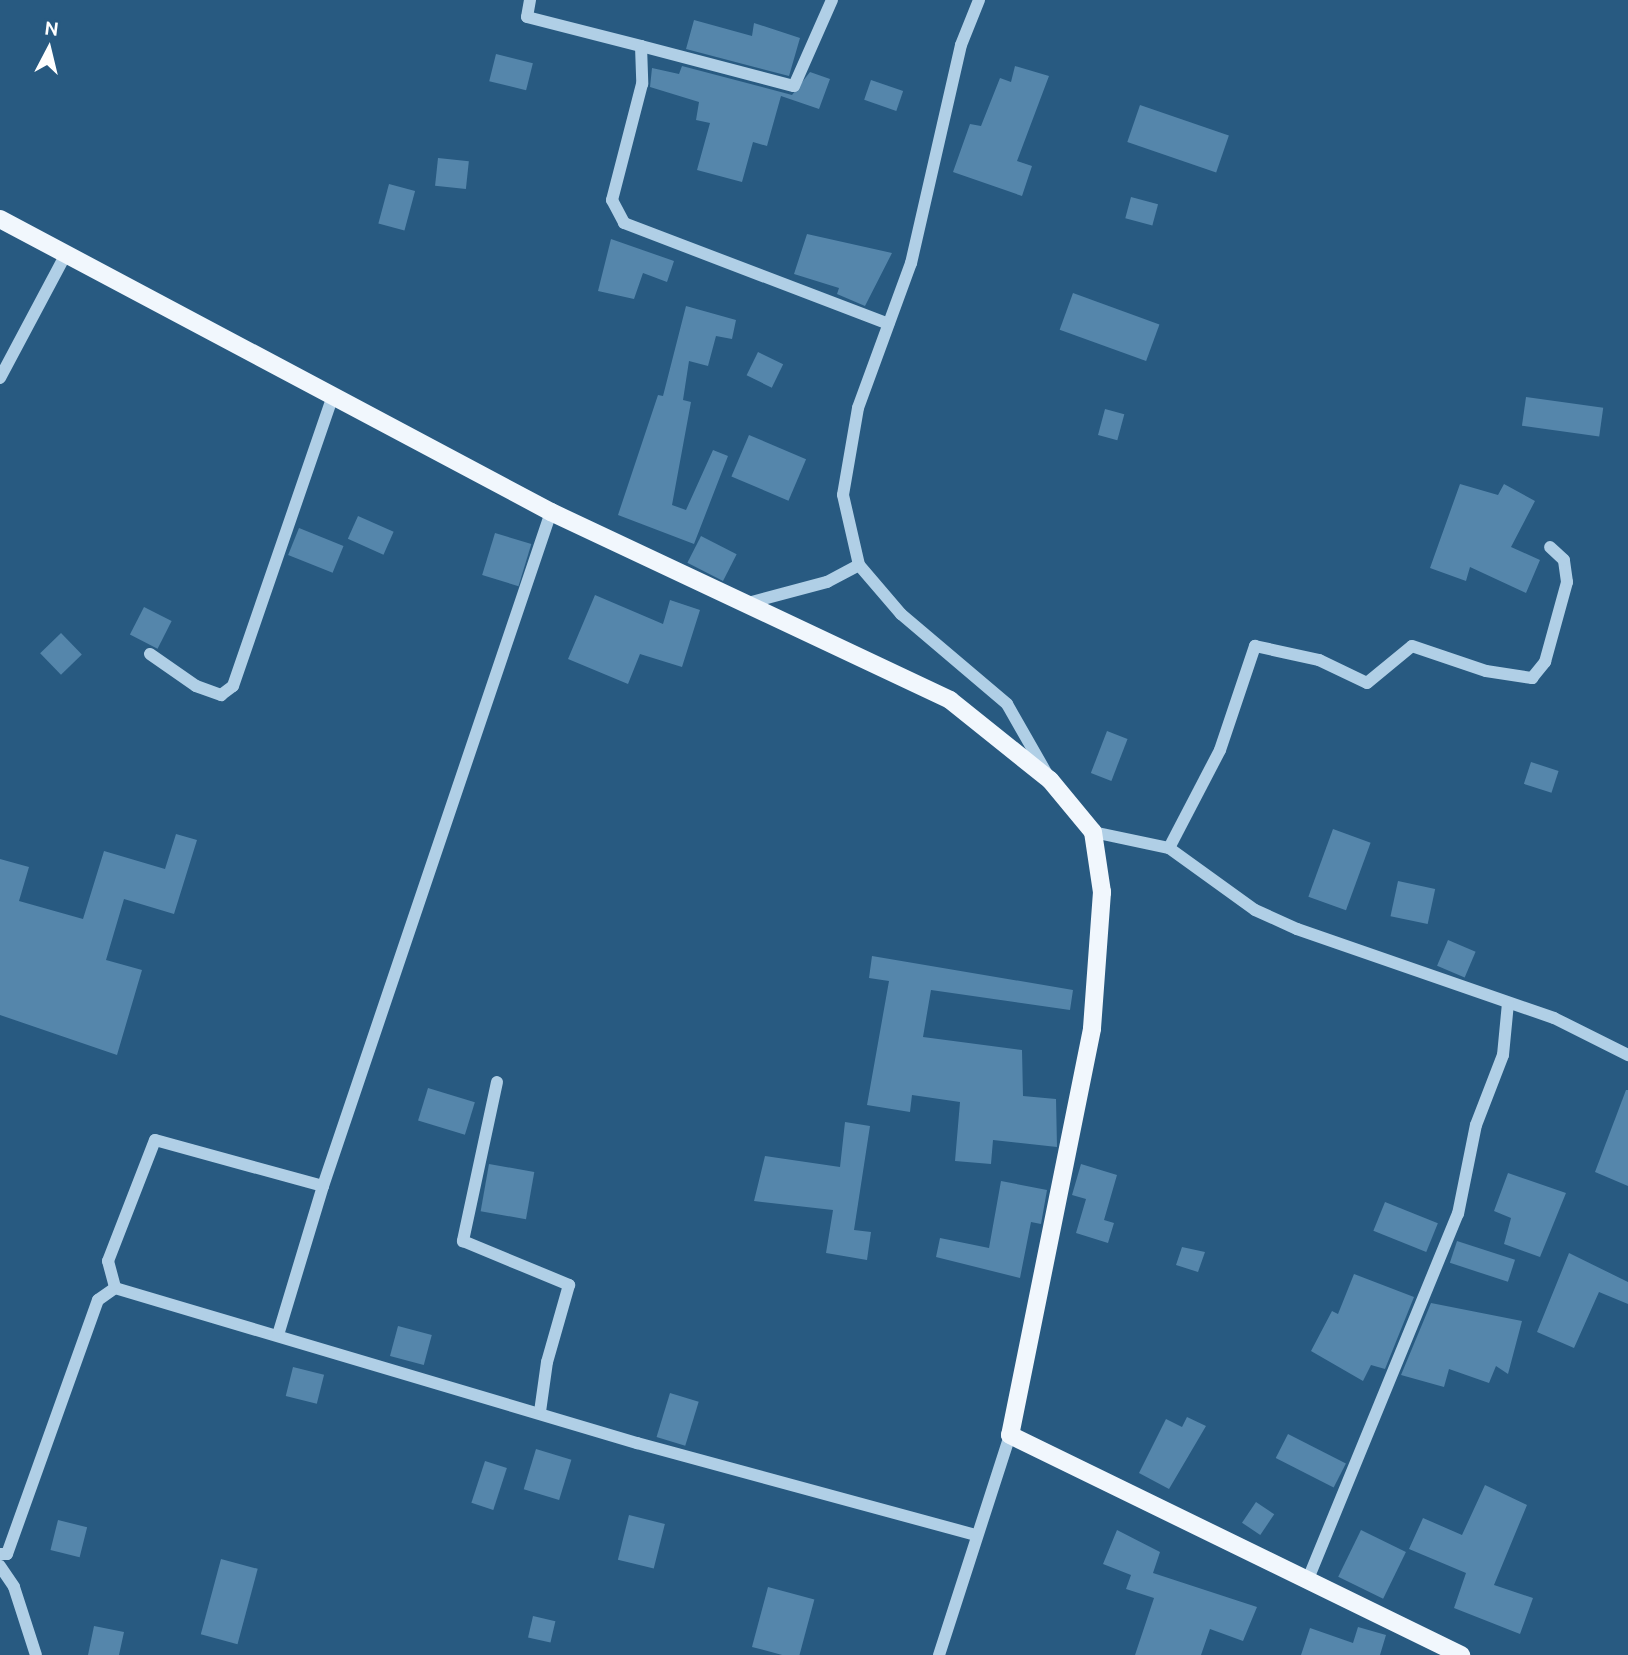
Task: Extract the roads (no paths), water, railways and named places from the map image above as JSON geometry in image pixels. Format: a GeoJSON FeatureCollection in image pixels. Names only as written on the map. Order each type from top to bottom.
{"type":"FeatureCollection","features":[{"type":"Feature","properties":{"kind":"main road"},"geometry":{"type":"LineString","coordinates":[[0,219],[551,512],[950,700],[1051,780],[1093,832],[1101,892],[1092,1029],[1010,1435],[1461,1655]]}},
{"type":"Feature","properties":{"kind":"street"},"geometry":{"type":"LineString","coordinates":[[530,0],[527,17],[794,86],[832,0]]}},
{"type":"Feature","properties":{"kind":"street"},"geometry":{"type":"LineString","coordinates":[[979,0],[961,45],[911,263],[858,408],[843,495],[859,565],[901,614],[1007,704],[1051,780]]}},
{"type":"Feature","properties":{"kind":"street"},"geometry":{"type":"LineString","coordinates":[[641,46],[642,84],[612,200],[624,223],[888,324]]}},
{"type":"Feature","properties":{"kind":"street"},"geometry":{"type":"LineString","coordinates":[[0,378],[66,254]]}},
{"type":"Feature","properties":{"kind":"street"},"geometry":{"type":"LineString","coordinates":[[150,654],[221,695],[233,686],[332,396]]}},
{"type":"Feature","properties":{"kind":"street"},"geometry":{"type":"LineString","coordinates":[[278,1335],[323,1186],[551,512]]}},
{"type":"Feature","properties":{"kind":"street"},"geometry":{"type":"LineString","coordinates":[[1169,848],[1220,750],[1255,646],[1263,642],[1319,660],[1367,683],[1412,646],[1486,671],[1532,678],[1545,662],[1567,582],[1564,561],[1550,547]]}},
{"type":"Feature","properties":{"kind":"street"},"geometry":{"type":"LineString","coordinates":[[748,603],[827,582],[859,565]]}},
{"type":"Feature","properties":{"kind":"street"},"geometry":{"type":"LineString","coordinates":[[1093,832],[1169,848],[1276,919],[1554,1018],[1628,1055]]}},
{"type":"Feature","properties":{"kind":"street"},"geometry":{"type":"LineString","coordinates":[[1308,1579],[1458,1214],[1476,1125],[1503,1055],[1508,1003]]}},
{"type":"Feature","properties":{"kind":"street"},"geometry":{"type":"LineString","coordinates":[[496,1082],[463,1241],[569,1284],[547,1362],[540,1412]]}},
{"type":"Feature","properties":{"kind":"street"},"geometry":{"type":"LineString","coordinates":[[115,1288],[108,1261],[155,1140],[323,1186]]}},
{"type":"Feature","properties":{"kind":"street"},"geometry":{"type":"LineString","coordinates":[[115,1288],[973,1534]]}},
{"type":"Feature","properties":{"kind":"street"},"geometry":{"type":"LineString","coordinates":[[0,1554],[7,1554],[98,1300],[115,1288]]}},
{"type":"Feature","properties":{"kind":"street"},"geometry":{"type":"LineString","coordinates":[[939,1655],[973,1534],[1010,1435]]}},
{"type":"Feature","properties":{"kind":"street"},"geometry":{"type":"LineString","coordinates":[[0,1566],[15,1587],[36,1655]]}}]}
